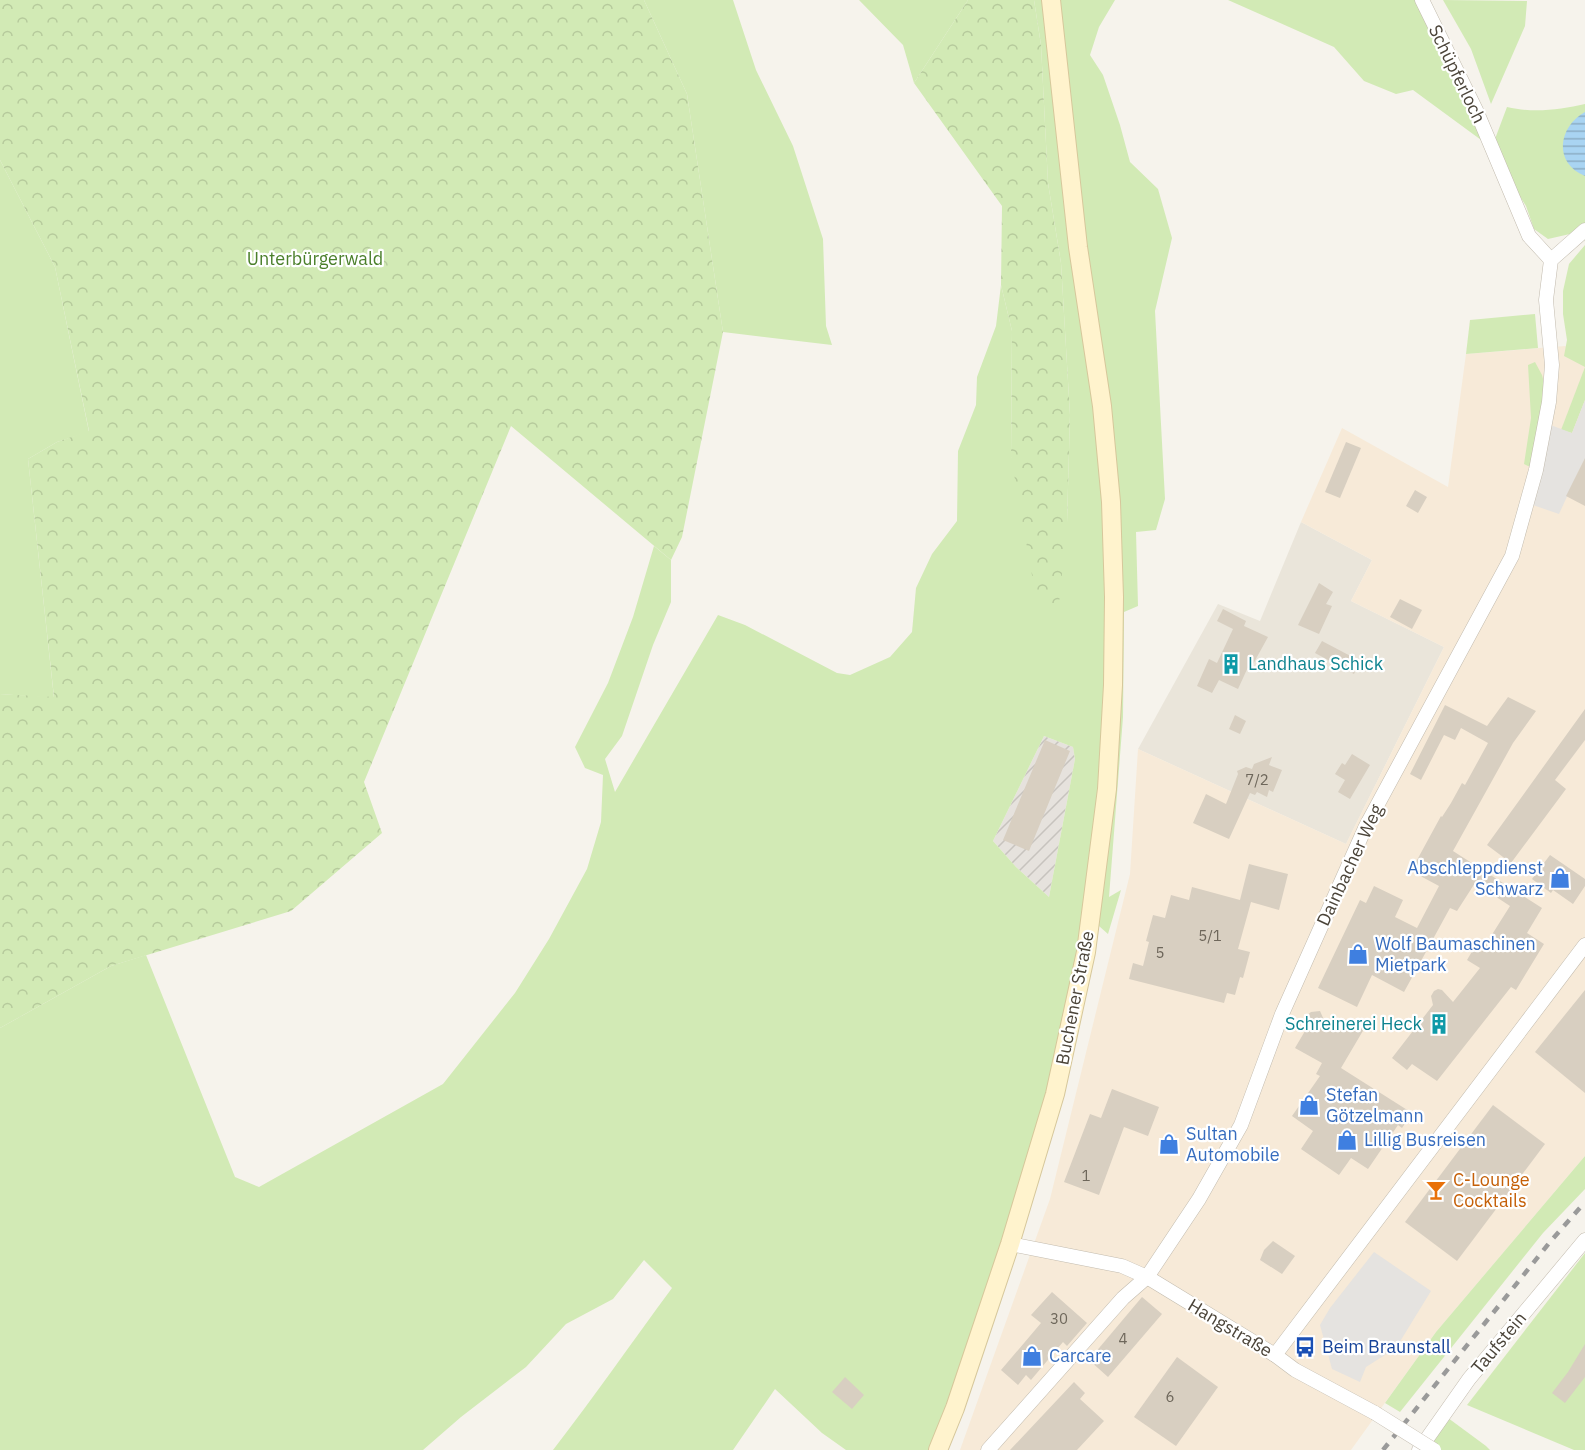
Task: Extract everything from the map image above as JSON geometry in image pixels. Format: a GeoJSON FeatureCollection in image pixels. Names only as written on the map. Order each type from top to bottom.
{"type":"FeatureCollection","features":[{"type":"Feature","properties":{"kind":"main road","name":"Buchener Straße"},"geometry":{"type":"LineString","coordinates":[[938,1450],[955,1408],[1010,1244],[1055,1094],[1086,952],[1107,789],[1113,685],[1112,528],[1102,406],[1078,247],[1051,0]]}},
{"type":"Feature","properties":{"kind":"street","name":"Schüpferloch"},"geometry":{"type":"LineString","coordinates":[[1422,0],[1476,110],[1529,236],[1551,260]]}},
{"type":"Feature","properties":{"kind":"street"},"geometry":{"type":"LineString","coordinates":[[1551,260],[1585,230]]}},
{"type":"Feature","properties":{"kind":"street","name":"Dainbacher Weg"},"geometry":{"type":"LineString","coordinates":[[988,1450],[1123,1298],[1147,1277],[1199,1199],[1241,1125],[1282,1014],[1365,826],[1512,556],[1536,470],[1549,402],[1552,365],[1546,300],[1551,260]]}},
{"type":"Feature","properties":{"kind":"street"},"geometry":{"type":"LineString","coordinates":[[1275,1355],[1585,945]]}},
{"type":"Feature","properties":{"kind":"street","name":"Taufstein"},"geometry":{"type":"LineString","coordinates":[[1419,1450],[1469,1378],[1585,1240]]}},
{"type":"Feature","properties":{"kind":"street","name":"Hangstraße"},"geometry":{"type":"LineString","coordinates":[[1010,1244],[1122,1266],[1147,1277],[1275,1355],[1295,1370],[1375,1413],[1434,1450]]}},
{"type":"Feature","properties":{"kind":"shaded area"},"geometry":{"type":"Polygon","coordinates":[[[1565,346],[1585,356],[1585,1156],[1436,1332],[1351,1450],[960,1450],[1050,1199],[1130,874],[1138,749],[1346,844],[1444,647],[1351,601],[1372,560],[1301,522],[1342,428],[1448,487],[1466,354],[1565,346]]]}},
{"type":"Feature","properties":{"kind":"shaded area"},"geometry":{"type":"Polygon","coordinates":[[[1585,400],[1585,465],[1582,464],[1559,514],[1527,503],[1545,423],[1572,433],[1585,400]]]}},
{"type":"Feature","properties":{"kind":"shaded area"},"geometry":{"type":"Polygon","coordinates":[[[1301,522],[1372,560],[1351,601],[1444,647],[1346,844],[1138,749],[1218,604],[1260,621],[1301,522]]]}},
{"type":"Feature","properties":{"kind":"shaded area"},"geometry":{"type":"Polygon","coordinates":[[[1044,736],[1073,747],[1075,759],[1049,897],[1016,867],[993,841],[1044,736]]]}},
{"type":"Feature","properties":{"kind":"shaded area"},"geometry":{"type":"Polygon","coordinates":[[[1374,1252],[1431,1291],[1396,1348],[1366,1367],[1360,1382],[1332,1369],[1320,1325],[1330,1308],[1374,1252]]]}},
{"type":"Feature","properties":{"kind":"green space","name":"Unterbürgerwald"},"geometry":{"type":"Polygon","coordinates":[[[0,0],[644,0],[687,94],[723,332],[682,537],[671,560],[511,426],[364,782],[382,833],[291,911],[111,966],[0,1028],[0,694],[54,697],[28,459],[57,442],[89,431],[55,267],[0,160],[0,0]]]}},
{"type":"Feature","properties":{"kind":"green space"},"geometry":{"type":"Polygon","coordinates":[[[644,0],[733,0],[756,70],[793,146],[823,239],[826,326],[832,345],[723,332],[687,94],[644,0]]]}},
{"type":"Feature","properties":{"kind":"green space"},"geometry":{"type":"Polygon","coordinates":[[[859,0],[968,0],[914,83],[903,45],[859,0]]]}},
{"type":"Feature","properties":{"kind":"green space"},"geometry":{"type":"Polygon","coordinates":[[[968,0],[1034,0],[1041,45],[1048,183],[1061,263],[1070,415],[1067,523],[1059,604],[1038,609],[1011,457],[1012,331],[1001,285],[1002,206],[914,83],[968,0]]]}},
{"type":"Feature","properties":{"kind":"green space"},"geometry":{"type":"Polygon","coordinates":[[[1034,0],[1115,0],[1099,27],[1090,55],[1103,75],[1130,162],[1158,189],[1172,238],[1155,311],[1165,499],[1156,530],[1136,532],[1138,606],[1124,612],[1123,717],[1109,897],[1121,890],[1108,934],[1091,919],[1055,1094],[938,1450],[846,1450],[822,1433],[775,1389],[733,1450],[553,1450],[672,1288],[644,1260],[613,1299],[566,1324],[526,1367],[461,1417],[423,1450],[0,1450],[0,1028],[111,966],[146,955],[235,1177],[259,1187],[443,1084],[515,993],[549,939],[587,869],[601,822],[603,775],[585,768],[575,747],[608,683],[633,617],[654,546],[671,560],[671,602],[653,645],[622,736],[605,759],[615,792],[718,615],[745,625],[837,673],[850,675],[890,657],[912,632],[916,588],[932,554],[957,521],[958,451],[976,405],[977,377],[996,326],[1001,285],[1012,331],[1011,457],[1067,523],[1070,415],[1061,263],[1048,183],[1041,45],[1034,0]],[[1044,736],[993,841],[1016,867],[1049,897],[1075,759],[1073,747],[1044,736]]]}},
{"type":"Feature","properties":{"kind":"green space"},"geometry":{"type":"Polygon","coordinates":[[[1228,0],[1422,0],[1492,147],[1507,107],[1546,110],[1585,104],[1585,242],[1583,231],[1548,239],[1534,229],[1526,206],[1492,148],[1413,90],[1396,94],[1364,81],[1334,47],[1228,0]]]}},
{"type":"Feature","properties":{"kind":"green space"},"geometry":{"type":"Polygon","coordinates":[[[1443,0],[1527,1],[1525,26],[1491,104],[1471,49],[1443,0]]]}},
{"type":"Feature","properties":{"kind":"green space"},"geometry":{"type":"Polygon","coordinates":[[[0,160],[55,267],[89,432],[57,442],[28,459],[54,698],[0,694],[0,160]]]}},
{"type":"Feature","properties":{"kind":"green space"},"geometry":{"type":"Polygon","coordinates":[[[1585,245],[1585,367],[1564,356],[1567,340],[1563,314],[1563,291],[1569,264],[1585,245]]]}},
{"type":"Feature","properties":{"kind":"green space"},"geometry":{"type":"Polygon","coordinates":[[[1535,314],[1538,348],[1466,354],[1470,320],[1535,314]]]}},
{"type":"Feature","properties":{"kind":"green space"},"geometry":{"type":"Polygon","coordinates":[[[1535,362],[1542,375],[1549,402],[1536,470],[1524,464],[1531,418],[1528,365],[1535,362]]]}},
{"type":"Feature","properties":{"kind":"green space"},"geometry":{"type":"Polygon","coordinates":[[[1585,367],[1585,400],[1572,433],[1561,430],[1585,367]]]}},
{"type":"Feature","properties":{"kind":"green space"},"geometry":{"type":"Polygon","coordinates":[[[1585,1156],[1585,1189],[1543,1233],[1400,1412],[1385,1403],[1436,1332],[1585,1156]]]}},
{"type":"Feature","properties":{"kind":"green space"},"geometry":{"type":"Polygon","coordinates":[[[1585,1253],[1585,1450],[1574,1450],[1467,1405],[1585,1253]]]}},
{"type":"Feature","properties":{"kind":"green space"},"geometry":{"type":"Polygon","coordinates":[[[1444,1415],[1486,1446],[1490,1450],[1419,1450],[1444,1415]]]}},
{"type":"Feature","properties":{"kind":"water"},"geometry":{"type":"Polygon","coordinates":[[[1585,112],[1585,176],[1568,163],[1563,145],[1569,126],[1585,112]]]}},
{"type":"Feature","properties":{"kind":"building"},"geometry":{"type":"Polygon","coordinates":[[[1346,442],[1361,448],[1340,498],[1325,492],[1346,442]]]}},
{"type":"Feature","properties":{"kind":"building"},"geometry":{"type":"Polygon","coordinates":[[[1585,458],[1585,506],[1566,496],[1585,458]]]}},
{"type":"Feature","properties":{"kind":"building"},"geometry":{"type":"Polygon","coordinates":[[[1415,490],[1427,497],[1418,513],[1406,506],[1415,490]]]}},
{"type":"Feature","properties":{"kind":"building"},"geometry":{"type":"Polygon","coordinates":[[[1319,583],[1333,592],[1326,604],[1332,606],[1319,634],[1298,625],[1319,583]]]}},
{"type":"Feature","properties":{"kind":"building"},"geometry":{"type":"Polygon","coordinates":[[[1400,599],[1422,610],[1412,629],[1390,617],[1400,599]]]}},
{"type":"Feature","properties":{"kind":"building","name":"Landhaus Schick"},"geometry":{"type":"Polygon","coordinates":[[[1223,609],[1246,621],[1244,626],[1268,637],[1252,666],[1249,665],[1238,689],[1219,680],[1212,693],[1197,686],[1209,659],[1217,663],[1233,629],[1217,621],[1223,609]]]}},
{"type":"Feature","properties":{"kind":"building"},"geometry":{"type":"Polygon","coordinates":[[[1322,641],[1360,661],[1354,674],[1315,653],[1322,641]]]}},
{"type":"Feature","properties":{"kind":"building"},"geometry":{"type":"Polygon","coordinates":[[[1508,697],[1536,711],[1513,743],[1453,851],[1542,908],[1527,933],[1544,944],[1516,990],[1511,987],[1437,1081],[1412,1064],[1407,1070],[1392,1058],[1433,1005],[1431,996],[1434,991],[1442,990],[1453,1002],[1480,968],[1467,960],[1474,948],[1481,952],[1510,906],[1475,883],[1457,911],[1450,908],[1404,992],[1372,975],[1357,1007],[1318,988],[1360,900],[1366,903],[1374,886],[1403,900],[1395,917],[1417,928],[1439,886],[1411,871],[1441,816],[1462,783],[1465,785],[1488,743],[1461,728],[1455,740],[1444,735],[1421,780],[1410,774],[1445,705],[1487,726],[1508,697]]]}},
{"type":"Feature","properties":{"kind":"building"},"geometry":{"type":"Polygon","coordinates":[[[1585,709],[1585,740],[1555,780],[1566,789],[1511,863],[1487,845],[1585,709]]]}},
{"type":"Feature","properties":{"kind":"building"},"geometry":{"type":"Polygon","coordinates":[[[1235,715],[1246,721],[1240,734],[1229,729],[1235,715]]]}},
{"type":"Feature","properties":{"kind":"building"},"geometry":{"type":"Polygon","coordinates":[[[1045,740],[1070,751],[1029,851],[1003,840],[1045,740]]]}},
{"type":"Feature","properties":{"kind":"building"},"geometry":{"type":"Polygon","coordinates":[[[1352,754],[1370,765],[1350,799],[1338,792],[1345,780],[1335,774],[1352,754]]]}},
{"type":"Feature","properties":{"kind":"building"},"geometry":{"type":"Polygon","coordinates":[[[1272,757],[1269,765],[1282,770],[1273,792],[1269,790],[1267,797],[1257,792],[1255,795],[1250,793],[1229,839],[1193,823],[1206,794],[1226,804],[1238,774],[1237,771],[1246,767],[1252,769],[1254,764],[1272,757]]]}},
{"type":"Feature","properties":{"kind":"building","name":"Abschleppdienst Schwarz"},"geometry":{"type":"Polygon","coordinates":[[[1550,855],[1585,879],[1585,886],[1573,904],[1553,890],[1551,893],[1532,879],[1550,855]]]}},
{"type":"Feature","properties":{"kind":"building"},"geometry":{"type":"Polygon","coordinates":[[[1249,864],[1288,874],[1279,910],[1251,902],[1238,949],[1250,952],[1243,978],[1240,977],[1235,995],[1227,993],[1224,1003],[1129,979],[1133,963],[1143,966],[1149,942],[1146,941],[1153,915],[1165,918],[1171,895],[1189,900],[1192,887],[1240,900],[1249,864]]]}},
{"type":"Feature","properties":{"kind":"building"},"geometry":{"type":"Polygon","coordinates":[[[1585,990],[1585,1093],[1535,1052],[1585,990]]]}},
{"type":"Feature","properties":{"kind":"building"},"geometry":{"type":"Polygon","coordinates":[[[1320,1011],[1324,1020],[1340,1029],[1346,1019],[1364,1029],[1341,1068],[1412,1113],[1402,1128],[1398,1125],[1368,1169],[1351,1158],[1339,1175],[1301,1149],[1313,1131],[1292,1116],[1320,1076],[1316,1074],[1322,1063],[1295,1048],[1305,1031],[1305,1017],[1311,1012],[1320,1011]]]}},
{"type":"Feature","properties":{"kind":"building"},"geometry":{"type":"Polygon","coordinates":[[[1112,1089],[1159,1107],[1148,1136],[1124,1127],[1099,1195],[1064,1182],[1090,1114],[1101,1118],[1112,1089]]]}},
{"type":"Feature","properties":{"kind":"building"},"geometry":{"type":"Polygon","coordinates":[[[1493,1105],[1545,1144],[1457,1261],[1405,1222],[1493,1105]]]}},
{"type":"Feature","properties":{"kind":"building"},"geometry":{"type":"Polygon","coordinates":[[[1273,1241],[1295,1256],[1282,1274],[1260,1260],[1264,1250],[1273,1241]]]}},
{"type":"Feature","properties":{"kind":"building"},"geometry":{"type":"Polygon","coordinates":[[[1052,1292],[1087,1323],[1067,1346],[1063,1342],[1031,1380],[1026,1375],[1018,1385],[1001,1370],[1041,1323],[1031,1315],[1052,1292]]]}},
{"type":"Feature","properties":{"kind":"building"},"geometry":{"type":"Polygon","coordinates":[[[1142,1297],[1162,1314],[1108,1377],[1089,1360],[1142,1297]]]}},
{"type":"Feature","properties":{"kind":"building"},"geometry":{"type":"Polygon","coordinates":[[[1585,1344],[1585,1377],[1565,1403],[1552,1393],[1585,1344]]]}},
{"type":"Feature","properties":{"kind":"building"},"geometry":{"type":"Polygon","coordinates":[[[1177,1357],[1218,1387],[1176,1446],[1134,1417],[1177,1357]]]}},
{"type":"Feature","properties":{"kind":"building"},"geometry":{"type":"Polygon","coordinates":[[[845,1377],[864,1395],[852,1409],[832,1392],[845,1377]]]}},
{"type":"Feature","properties":{"kind":"building"},"geometry":{"type":"Polygon","coordinates":[[[1074,1382],[1085,1393],[1080,1399],[1104,1421],[1077,1450],[1010,1450],[1074,1382]]]}},
{"type":"Feature","properties":{"kind":"railway"},"geometry":{"type":"LineString","coordinates":[[1383,1450],[1550,1242],[1585,1202]]}},
{"type":"Feature","properties":{"kind":"place","name":"Landhaus Schick"},"geometry":{"type":"Point","coordinates":[1231,664]}},
{"type":"Feature","properties":{"kind":"place","name":"Abschleppdienst Schwarz"},"geometry":{"type":"Point","coordinates":[1560,878]}},
{"type":"Feature","properties":{"kind":"place","name":"Wolf Baumaschinen Mietpark"},"geometry":{"type":"Point","coordinates":[1358,954]}},
{"type":"Feature","properties":{"kind":"place","name":"Schreinerei Heck"},"geometry":{"type":"Point","coordinates":[1439,1024]}},
{"type":"Feature","properties":{"kind":"place","name":"Stefan Götzelmann"},"geometry":{"type":"Point","coordinates":[1309,1105]}},
{"type":"Feature","properties":{"kind":"place","name":"Lillig Busreisen"},"geometry":{"type":"Point","coordinates":[1347,1140]}},
{"type":"Feature","properties":{"kind":"place","name":"Sultan Automobile"},"geometry":{"type":"Point","coordinates":[1169,1144]}},
{"type":"Feature","properties":{"kind":"place","name":"C-Lounge Cocktails"},"geometry":{"type":"Point","coordinates":[1436,1190]}},
{"type":"Feature","properties":{"kind":"place","name":"Beim Braunstall"},"geometry":{"type":"Point","coordinates":[1305,1347]}},
{"type":"Feature","properties":{"kind":"place","name":"Carcare"},"geometry":{"type":"Point","coordinates":[1032,1356]}}]}
